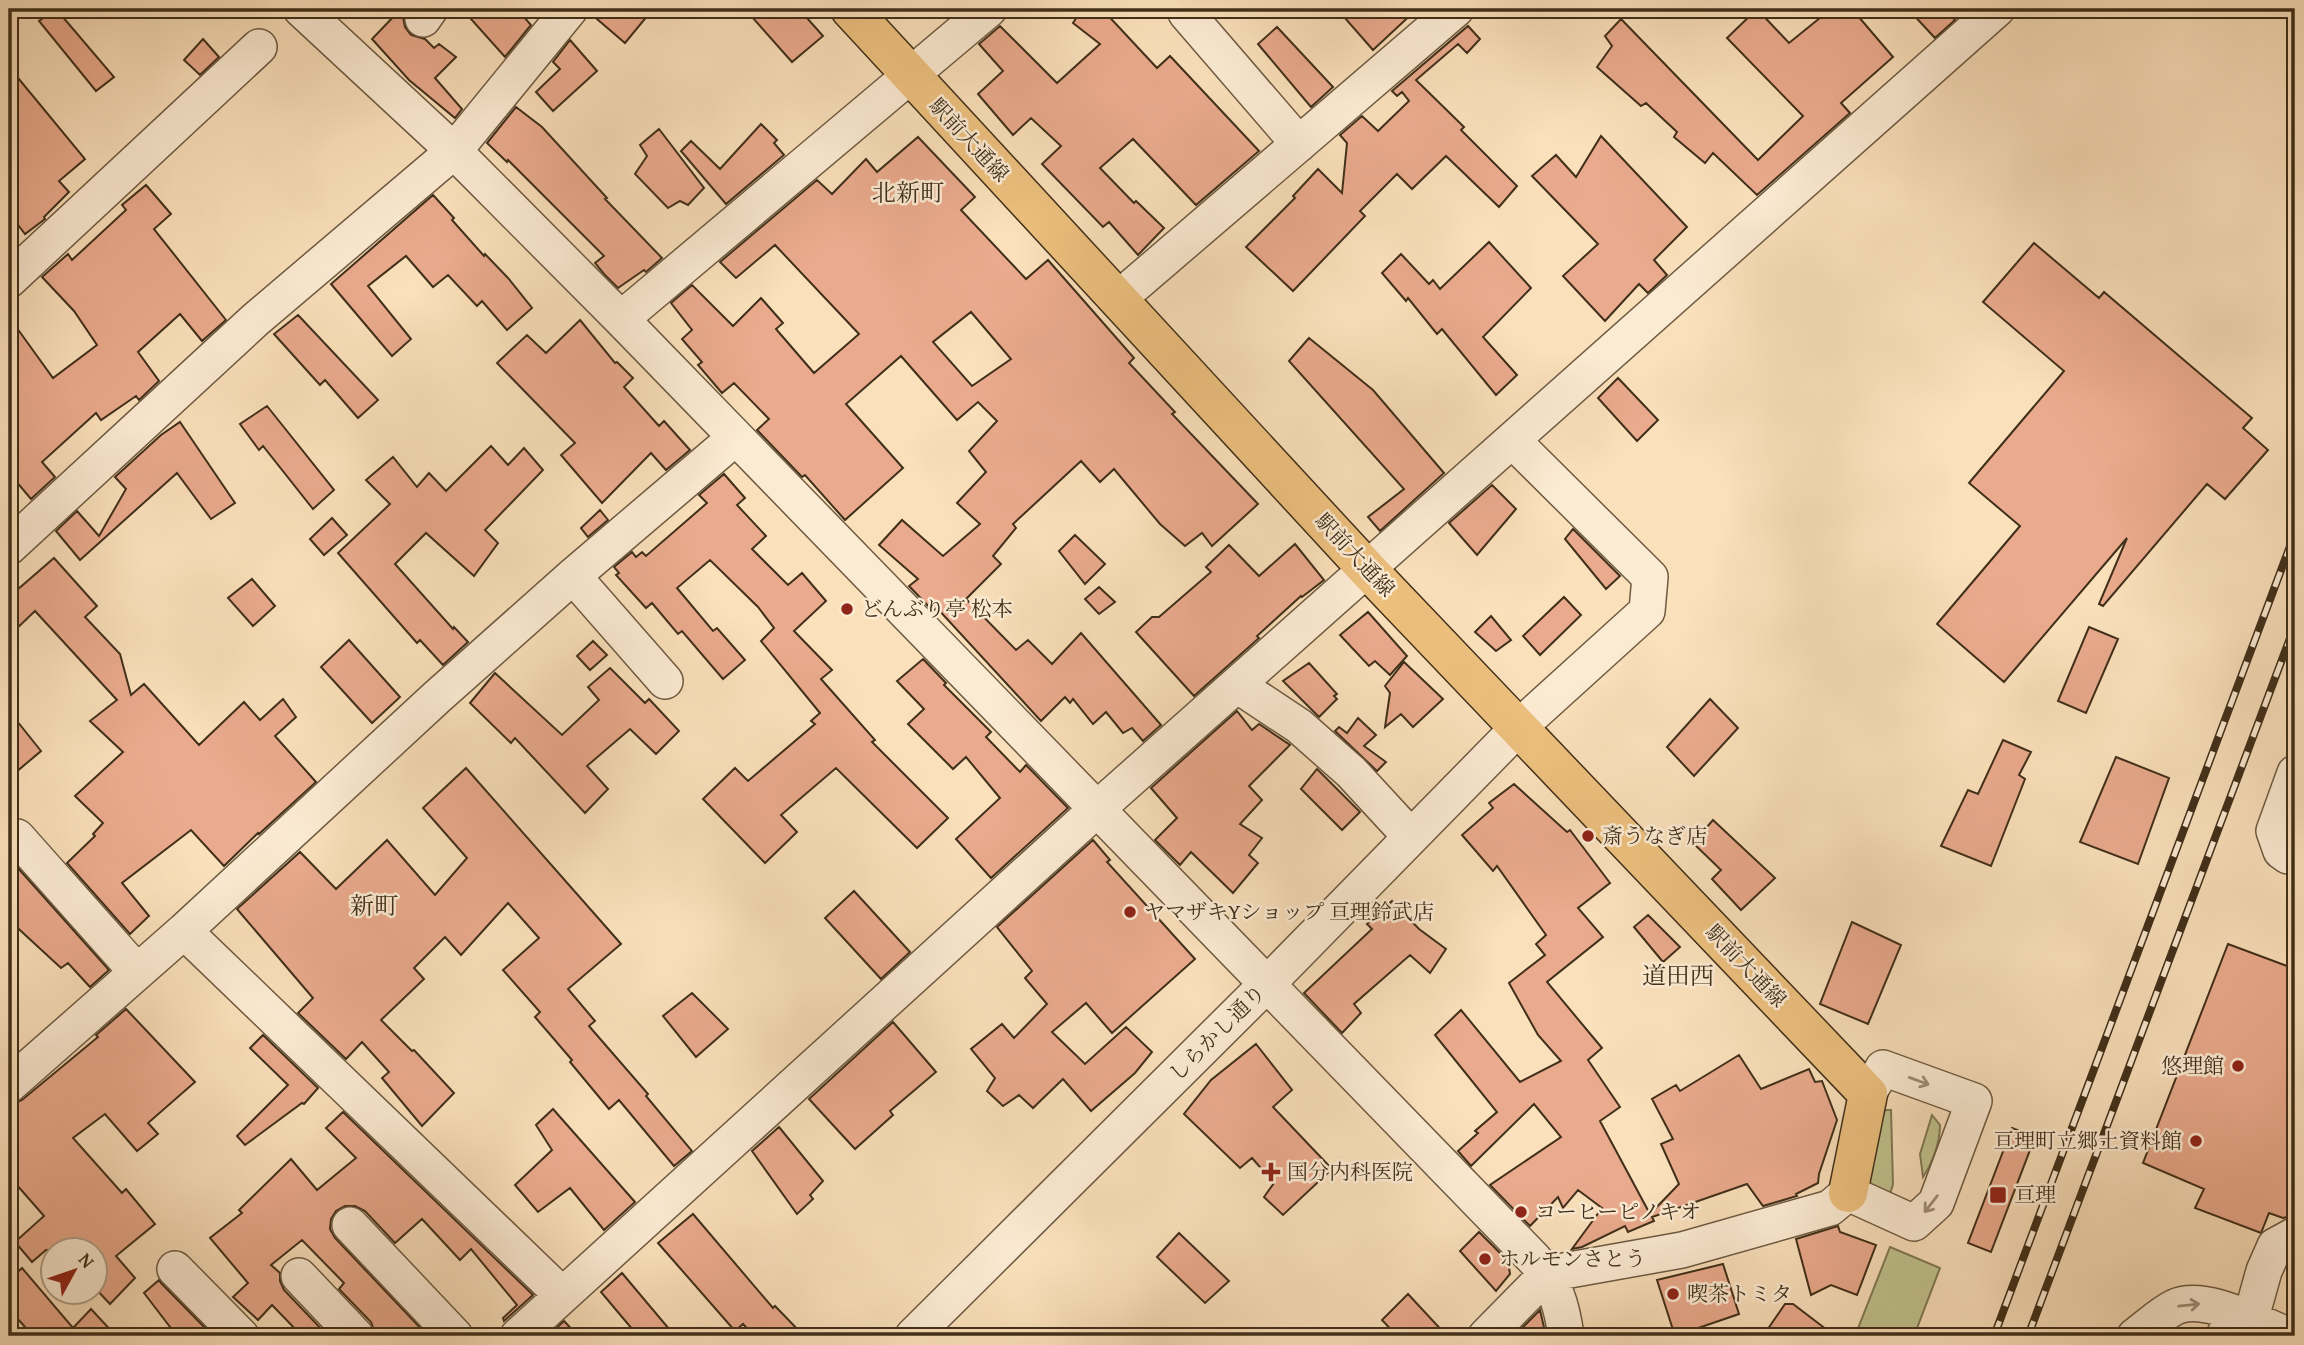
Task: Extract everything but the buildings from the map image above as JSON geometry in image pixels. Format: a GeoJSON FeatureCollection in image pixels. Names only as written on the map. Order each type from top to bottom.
{"type":"FeatureCollection","features":[{"type":"Feature","properties":{"kind":"main road","name":"駅前大通線"},"geometry":{"type":"LineString","coordinates":[[850,9],[1367,569],[1868,1094]]}},
{"type":"Feature","properties":{"kind":"main road"},"geometry":{"type":"LineString","coordinates":[[1849,1193],[1868,1094]]}},
{"type":"Feature","properties":{"kind":"street"},"geometry":{"type":"LineString","coordinates":[[301,9],[454,151],[621,319],[1547,1274],[1562,1306],[1566,1336]]}},
{"type":"Feature","properties":{"kind":"street"},"geometry":{"type":"LineString","coordinates":[[9,547],[255,320],[454,151],[570,9]]}},
{"type":"Feature","properties":{"kind":"street"},"geometry":{"type":"LineString","coordinates":[[621,319],[989,9]]}},
{"type":"Feature","properties":{"kind":"street"},"geometry":{"type":"LineString","coordinates":[[1188,9],[1186,13],[1299,144]]}},
{"type":"Feature","properties":{"kind":"street"},"geometry":{"type":"LineString","coordinates":[[1118,299],[1456,9]]}},
{"type":"Feature","properties":{"kind":"street"},"geometry":{"type":"LineString","coordinates":[[518,1336],[1097,809],[1512,440],[1980,14]]}},
{"type":"Feature","properties":{"kind":"street"},"geometry":{"type":"LineString","coordinates":[[9,280],[259,47]]}},
{"type":"Feature","properties":{"kind":"street"},"geometry":{"type":"LineString","coordinates":[[9,1085],[184,931],[437,697],[573,576],[735,438]]}},
{"type":"Feature","properties":{"kind":"street","name":"しらかし通り"},"geometry":{"type":"LineString","coordinates":[[913,1336],[1519,727],[1647,611],[1650,578],[1512,440]]}},
{"type":"Feature","properties":{"kind":"street"},"geometry":{"type":"LineString","coordinates":[[573,576],[665,681]]}},
{"type":"Feature","properties":{"kind":"street"},"geometry":{"type":"LineString","coordinates":[[1237,685],[1299,726],[1352,772],[1411,837]]}},
{"type":"Feature","properties":{"kind":"street"},"geometry":{"type":"LineString","coordinates":[[2288,856],[2281,851],[2274,831],[2295,773]]}},
{"type":"Feature","properties":{"kind":"street"},"geometry":{"type":"LineString","coordinates":[[17,837],[137,972]]}},
{"type":"Feature","properties":{"kind":"street"},"geometry":{"type":"LineString","coordinates":[[184,931],[562,1295]]}},
{"type":"Feature","properties":{"kind":"street"},"geometry":{"type":"LineString","coordinates":[[1486,1336],[1547,1274],[1682,1250],[1830,1208],[1849,1193],[1914,1223],[1936,1203],[1974,1101],[1883,1068],[1868,1094]]}},
{"type":"Feature","properties":{"kind":"street"},"geometry":{"type":"LineString","coordinates":[[350,1225],[455,1336]]}},
{"type":"Feature","properties":{"kind":"street"},"geometry":{"type":"LineString","coordinates":[[2237,1329],[2276,1246],[2295,1235]]}},
{"type":"Feature","properties":{"kind":"street"},"geometry":{"type":"LineString","coordinates":[[175,1269],[241,1336]]}},
{"type":"Feature","properties":{"kind":"street"},"geometry":{"type":"LineString","coordinates":[[299,1276],[356,1336]]}},
{"type":"Feature","properties":{"kind":"street"},"geometry":{"type":"LineString","coordinates":[[2135,1336],[2177,1306],[2200,1303],[2238,1313],[2237,1329]]}},
{"type":"Feature","properties":{"kind":"street"},"geometry":{"type":"LineString","coordinates":[[2237,1329],[2290,1336]]}},
{"type":"Feature","properties":{"kind":"green space"},"geometry":{"type":"Polygon","coordinates":[[[1885,1110],[1891,1110],[1893,1184],[1886,1195],[1871,1190],[1860,1173],[1885,1110]]]}},
{"type":"Feature","properties":{"kind":"green space"},"geometry":{"type":"Polygon","coordinates":[[[1932,1115],[1940,1125],[1939,1138],[1923,1177],[1920,1154],[1932,1115]]]}},
{"type":"Feature","properties":{"kind":"green space"},"geometry":{"type":"Polygon","coordinates":[[[1890,1247],[1940,1268],[1914,1336],[1869,1336],[1857,1331],[1890,1247]]]}},
{"type":"Feature","properties":{"kind":"railway"},"geometry":{"type":"LineString","coordinates":[[1994,1336],[2295,533]]}},
{"type":"Feature","properties":{"kind":"railway"},"geometry":{"type":"LineString","coordinates":[[2028,1336],[2295,625]]}},
{"type":"Feature","properties":{"kind":"place","name":"どんぶり亭 松本"},"geometry":{"type":"Point","coordinates":[847,609]}},
{"type":"Feature","properties":{"kind":"place","name":"斎うなぎ店"},"geometry":{"type":"Point","coordinates":[1588,836]}},
{"type":"Feature","properties":{"kind":"place","name":"ヤマザキYショップ 亘理鈴武店"},"geometry":{"type":"Point","coordinates":[1130,912]}},
{"type":"Feature","properties":{"kind":"place","name":"悠理館"},"geometry":{"type":"Point","coordinates":[2238,1066]}},
{"type":"Feature","properties":{"kind":"place","name":"亘理町立郷土資料館"},"geometry":{"type":"Point","coordinates":[2196,1141]}},
{"type":"Feature","properties":{"kind":"place","name":"国分内科医院"},"geometry":{"type":"Point","coordinates":[1271,1172]}},
{"type":"Feature","properties":{"kind":"place","name":"亘理"},"geometry":{"type":"Point","coordinates":[1998,1195]}},
{"type":"Feature","properties":{"kind":"place","name":"コーヒーピノキオ"},"geometry":{"type":"Point","coordinates":[1521,1212]}},
{"type":"Feature","properties":{"kind":"place","name":"ホルモンさとう"},"geometry":{"type":"Point","coordinates":[1485,1259]}},
{"type":"Feature","properties":{"kind":"place","name":"喫茶トミタ"},"geometry":{"type":"Point","coordinates":[1673,1294]}},
{"type":"Feature","properties":{"kind":"district","name":"北新町"},"geometry":{"type":"Point","coordinates":[908,193]}},
{"type":"Feature","properties":{"kind":"district","name":"新町"},"geometry":{"type":"Point","coordinates":[374,906]}},
{"type":"Feature","properties":{"kind":"district","name":"道田西"},"geometry":{"type":"Point","coordinates":[1678,976]}}]}
